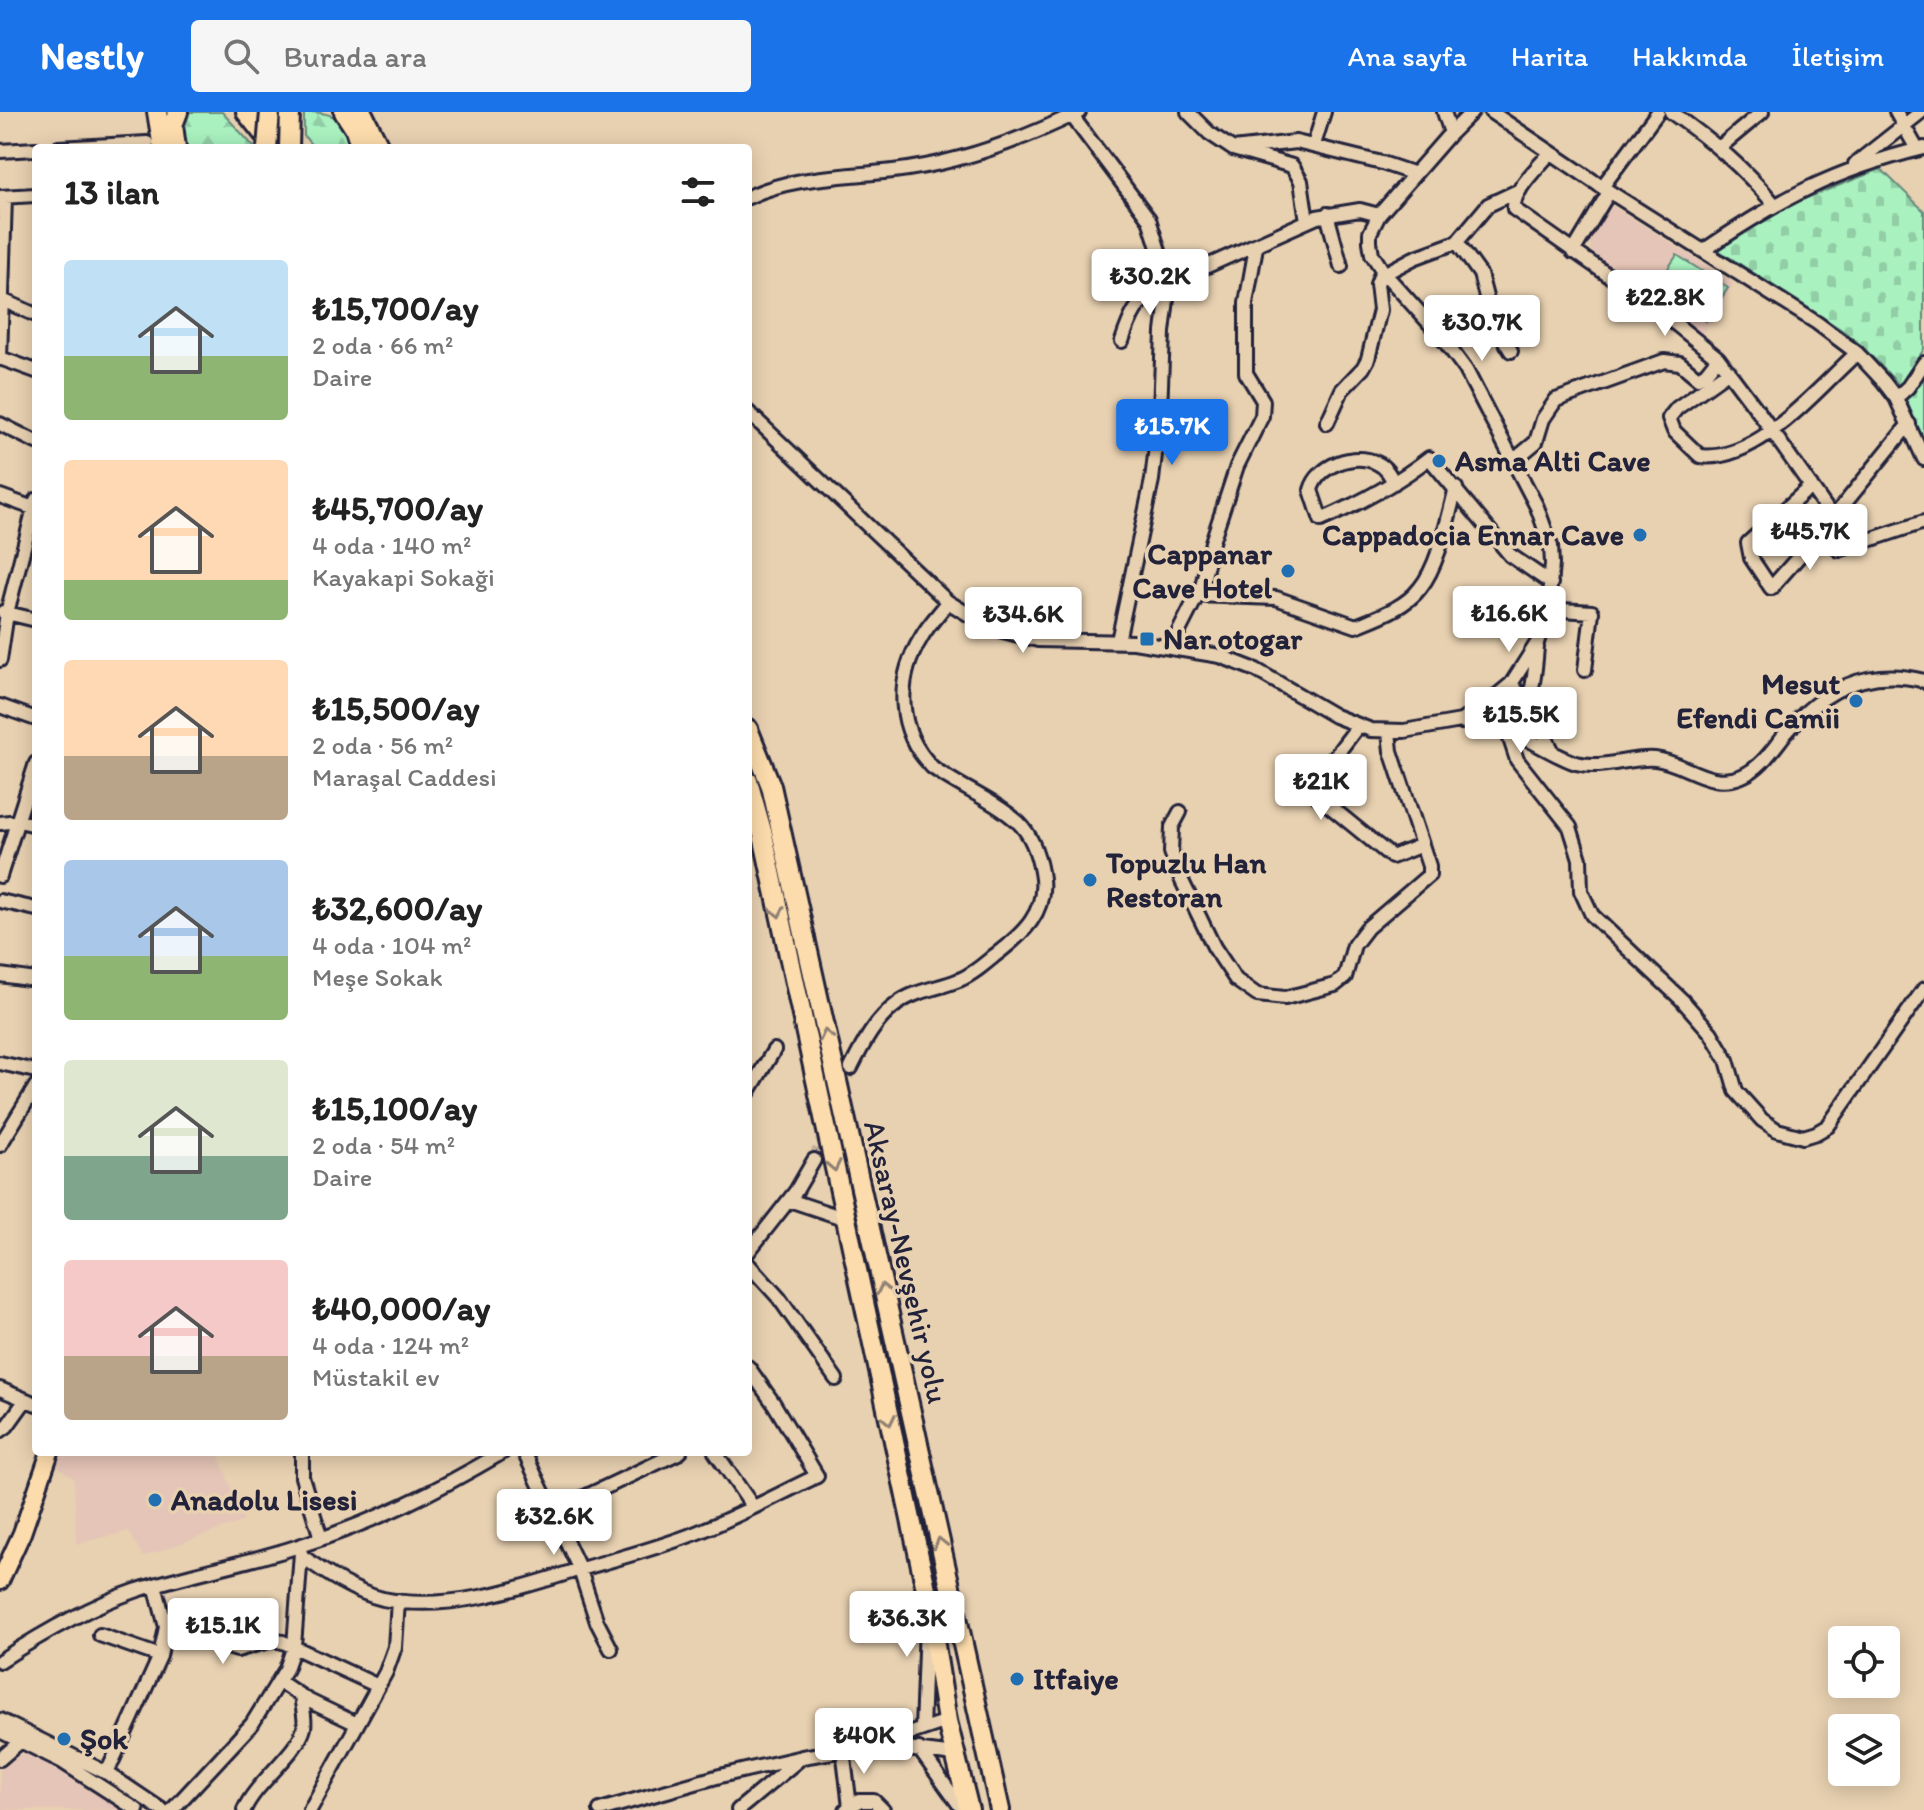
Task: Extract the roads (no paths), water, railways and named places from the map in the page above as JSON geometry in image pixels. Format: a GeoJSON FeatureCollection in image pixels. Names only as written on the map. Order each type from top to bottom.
{"type":"FeatureCollection","features":[{"type":"Feature","properties":{"kind":"highway"},"geometry":{"type":"LineString","coordinates":[[155,144],[157,112]]}},
{"type":"Feature","properties":{"kind":"highway"},"geometry":{"type":"LineString","coordinates":[[175,144],[173,125],[178,112]]}},
{"type":"Feature","properties":{"kind":"highway"},"geometry":{"type":"LineString","coordinates":[[289,144],[290,112]]}},
{"type":"Feature","properties":{"kind":"highway"},"geometry":{"type":"LineString","coordinates":[[344,112],[360,144]]}},
{"type":"Feature","properties":{"kind":"highway"},"geometry":{"type":"LineString","coordinates":[[362,112],[378,144]]}},
{"type":"Feature","properties":{"kind":"highway"},"geometry":{"type":"LineString","coordinates":[[255,113],[266,144]]}},
{"type":"Feature","properties":{"kind":"highway"},"geometry":{"type":"LineString","coordinates":[[255,113],[273,144]]}},
{"type":"Feature","properties":{"kind":"highway"},"geometry":{"type":"LineString","coordinates":[[255,113],[294,144]]}},
{"type":"Feature","properties":{"kind":"highway","name":"Aksaray-Nevşehir yolu"},"geometry":{"type":"LineString","coordinates":[[752,739],[771,786],[1000,1810]]}},
{"type":"Feature","properties":{"kind":"highway","name":"Aksaray-Nevşehir yolu"},"geometry":{"type":"LineString","coordinates":[[752,795],[926,1589],[947,1721],[969,1810]]}},
{"type":"Feature","properties":{"kind":"highway"},"geometry":{"type":"LineString","coordinates":[[947,1721],[979,1714]]}},
{"type":"Feature","properties":{"kind":"highway"},"geometry":{"type":"LineString","coordinates":[[955,1755],[988,1748]]}},
{"type":"Feature","properties":{"kind":"main road"},"geometry":{"type":"LineString","coordinates":[[0,1581],[22,1533],[49,1456]]}},
{"type":"Feature","properties":{"kind":"street"},"geometry":{"type":"LineString","coordinates":[[1188,112],[1209,133],[1233,149],[1292,166],[1301,181],[1307,221]]}},
{"type":"Feature","properties":{"kind":"street"},"geometry":{"type":"LineString","coordinates":[[1314,145],[1324,112]]}},
{"type":"Feature","properties":{"kind":"street"},"geometry":{"type":"LineString","coordinates":[[1444,112],[1451,133]]}},
{"type":"Feature","properties":{"kind":"street"},"geometry":{"type":"LineString","coordinates":[[1472,112],[1379,215],[1370,233],[1370,242],[1372,254],[1384,273],[1458,358],[1537,507],[1548,535],[1551,583],[1548,609],[1537,643],[1534,687],[1529,704],[1506,727]]}},
{"type":"Feature","properties":{"kind":"street"},"geometry":{"type":"LineString","coordinates":[[1488,112],[1817,323],[1857,353],[1896,398],[1924,459]]}},
{"type":"Feature","properties":{"kind":"street"},"geometry":{"type":"LineString","coordinates":[[1573,252],[1605,189],[1658,112]]}},
{"type":"Feature","properties":{"kind":"street"},"geometry":{"type":"LineString","coordinates":[[1671,112],[1720,147],[1749,174],[1774,204]]}},
{"type":"Feature","properties":{"kind":"street"},"geometry":{"type":"LineString","coordinates":[[1720,147],[1762,112]]}},
{"type":"Feature","properties":{"kind":"street"},"geometry":{"type":"LineString","coordinates":[[1703,251],[1774,204],[1846,171],[1920,148],[1896,112]]}},
{"type":"Feature","properties":{"kind":"street"},"geometry":{"type":"LineString","coordinates":[[1846,171],[1921,112]]}},
{"type":"Feature","properties":{"kind":"street"},"geometry":{"type":"LineString","coordinates":[[752,196],[817,177],[893,171],[932,164],[987,149],[1073,113],[1149,219],[1169,283],[1157,443],[1147,510],[1118,641]]}},
{"type":"Feature","properties":{"kind":"street"},"geometry":{"type":"LineString","coordinates":[[1233,149],[1296,142],[1415,174]]}},
{"type":"Feature","properties":{"kind":"street"},"geometry":{"type":"LineString","coordinates":[[0,151],[32,149]]}},
{"type":"Feature","properties":{"kind":"street"},"geometry":{"type":"LineString","coordinates":[[1550,153],[1520,190],[1513,202],[1514,209],[1662,313],[1718,358],[1833,518]]}},
{"type":"Feature","properties":{"kind":"street"},"geometry":{"type":"LineString","coordinates":[[1327,423],[1342,390],[1368,359],[1380,310],[1377,284],[1384,273],[1457,242],[1488,205],[1520,190]]}},
{"type":"Feature","properties":{"kind":"street"},"geometry":{"type":"LineString","coordinates":[[32,195],[3,197],[0,299],[0,358],[32,370]]}},
{"type":"Feature","properties":{"kind":"street"},"geometry":{"type":"LineString","coordinates":[[1122,341],[1130,317],[1140,301],[1169,283],[1327,214],[1360,210],[1379,215]]}},
{"type":"Feature","properties":{"kind":"street"},"geometry":{"type":"LineString","coordinates":[[1327,214],[1341,266]]}},
{"type":"Feature","properties":{"kind":"street"},"geometry":{"type":"LineString","coordinates":[[1457,242],[1480,274],[1492,320],[1511,351]]}},
{"type":"Feature","properties":{"kind":"street"},"geometry":{"type":"LineString","coordinates":[[1171,647],[1202,586],[1212,542],[1237,466],[1262,416],[1263,401],[1246,373],[1246,303],[1256,247]]}},
{"type":"Feature","properties":{"kind":"street"},"geometry":{"type":"LineString","coordinates":[[0,299],[32,313]]}},
{"type":"Feature","properties":{"kind":"street"},"geometry":{"type":"LineString","coordinates":[[1729,371],[1672,412],[1669,418],[1674,431],[1696,453],[1706,457],[1735,453],[1773,431],[1857,353]]}},
{"type":"Feature","properties":{"kind":"street"},"geometry":{"type":"LineString","coordinates":[[1513,461],[1536,442],[1550,408],[1563,396],[1664,361],[1680,363],[1698,378],[1718,358]]}},
{"type":"Feature","properties":{"kind":"street"},"geometry":{"type":"LineString","coordinates":[[1896,398],[1908,387],[1924,363]]}},
{"type":"Feature","properties":{"kind":"street"},"geometry":{"type":"LineString","coordinates":[[752,416],[948,602],[976,621],[1012,635],[1038,640],[1118,641],[1171,647],[1236,660],[1358,726],[1389,732],[1461,721],[1511,684],[1537,643]]}},
{"type":"Feature","properties":{"kind":"street"},"geometry":{"type":"LineString","coordinates":[[0,424],[32,440]]}},
{"type":"Feature","properties":{"kind":"street"},"geometry":{"type":"LineString","coordinates":[[1811,486],[1748,543],[1751,558],[1771,588],[1909,424]]}},
{"type":"Feature","properties":{"kind":"street"},"geometry":{"type":"LineString","coordinates":[[1394,483],[1375,462],[1344,461],[1317,476],[1311,490],[1321,520],[1394,483],[1429,458],[1510,555],[1551,583]]}},
{"type":"Feature","properties":{"kind":"street"},"geometry":{"type":"LineString","coordinates":[[1196,595],[1276,598],[1356,626],[1390,612],[1420,588],[1440,548],[1456,488]]}},
{"type":"Feature","properties":{"kind":"street"},"geometry":{"type":"LineString","coordinates":[[0,496],[32,503]]}},
{"type":"Feature","properties":{"kind":"street"},"geometry":{"type":"LineString","coordinates":[[0,660],[4,612],[32,514]]}},
{"type":"Feature","properties":{"kind":"street"},"geometry":{"type":"LineString","coordinates":[[1822,531],[1839,550],[1924,522]]}},
{"type":"Feature","properties":{"kind":"street"},"geometry":{"type":"LineString","coordinates":[[851,1068],[869,1034],[888,1011],[910,996],[963,978],[984,964],[1026,930],[1034,919],[1042,894],[1039,863],[1033,845],[1020,825],[932,767],[909,737],[904,720],[904,702],[909,665],[922,636],[948,602]]}},
{"type":"Feature","properties":{"kind":"street"},"geometry":{"type":"LineString","coordinates":[[1548,609],[1592,612],[1585,670]]}},
{"type":"Feature","properties":{"kind":"street"},"geometry":{"type":"LineString","coordinates":[[4,612],[32,619]]}},
{"type":"Feature","properties":{"kind":"street"},"geometry":{"type":"LineString","coordinates":[[1461,721],[1482,728],[1506,727],[1563,758],[1588,765],[1604,766],[1654,759],[1710,778],[1739,778],[1759,765],[1801,714],[1836,688],[1861,679],[1892,677],[1924,681]]}},
{"type":"Feature","properties":{"kind":"street"},"geometry":{"type":"LineString","coordinates":[[1511,684],[1529,704],[1552,750]]}},
{"type":"Feature","properties":{"kind":"street"},"geometry":{"type":"LineString","coordinates":[[1488,703],[1506,727],[1517,760],[1559,812],[1573,835],[1580,859],[1581,891],[1592,915],[1703,1023],[1719,1043],[1736,1091],[1762,1120],[1777,1130],[1803,1137],[1828,1126],[1924,989]]}},
{"type":"Feature","properties":{"kind":"street"},"geometry":{"type":"LineString","coordinates":[[0,706],[32,718]]}},
{"type":"Feature","properties":{"kind":"street"},"geometry":{"type":"LineString","coordinates":[[1358,726],[1315,783],[1313,789],[1316,795],[1392,857],[1422,845]]}},
{"type":"Feature","properties":{"kind":"street"},"geometry":{"type":"LineString","coordinates":[[1180,812],[1172,827],[1171,852],[1214,947],[1236,980],[1257,995],[1285,998],[1335,985],[1345,977],[1354,945],[1367,928],[1429,875],[1429,866],[1391,751],[1389,732]]}},
{"type":"Feature","properties":{"kind":"street"},"geometry":{"type":"LineString","coordinates":[[0,876],[32,777]]}},
{"type":"Feature","properties":{"kind":"street"},"geometry":{"type":"LineString","coordinates":[[0,823],[19,821],[32,824]]}},
{"type":"Feature","properties":{"kind":"street"},"geometry":{"type":"LineString","coordinates":[[0,901],[32,908]]}},
{"type":"Feature","properties":{"kind":"street"},"geometry":{"type":"LineString","coordinates":[[0,975],[32,979]]}},
{"type":"Feature","properties":{"kind":"street"},"geometry":{"type":"LineString","coordinates":[[752,1086],[774,1050]]}},
{"type":"Feature","properties":{"kind":"street"},"geometry":{"type":"LineString","coordinates":[[0,1063],[32,1070]]}},
{"type":"Feature","properties":{"kind":"street"},"geometry":{"type":"LineString","coordinates":[[0,1145],[32,1093]]}},
{"type":"Feature","properties":{"kind":"street"},"geometry":{"type":"LineString","coordinates":[[752,1247],[789,1200],[814,1160]]}},
{"type":"Feature","properties":{"kind":"street"},"geometry":{"type":"LineString","coordinates":[[789,1200],[846,1219]]}},
{"type":"Feature","properties":{"kind":"street"},"geometry":{"type":"LineString","coordinates":[[752,1235],[757,1241]]}},
{"type":"Feature","properties":{"kind":"street"},"geometry":{"type":"LineString","coordinates":[[752,1268],[779,1298],[836,1379]]}},
{"type":"Feature","properties":{"kind":"street"},"geometry":{"type":"LineString","coordinates":[[301,1552],[350,1586],[371,1595],[398,1601],[432,1602],[496,1594],[687,1536],[817,1476],[752,1373]]}},
{"type":"Feature","properties":{"kind":"street"},"geometry":{"type":"LineString","coordinates":[[0,1389],[30,1402],[0,1431]]}},
{"type":"Feature","properties":{"kind":"street"},"geometry":{"type":"LineString","coordinates":[[302,1456],[302,1477],[321,1538]]}},
{"type":"Feature","properties":{"kind":"street"},"geometry":{"type":"LineString","coordinates":[[0,1661],[47,1632],[105,1603],[155,1585],[301,1552],[321,1538],[415,1502],[496,1456]]}},
{"type":"Feature","properties":{"kind":"street"},"geometry":{"type":"LineString","coordinates":[[526,1456],[580,1570],[597,1622],[611,1649]]}},
{"type":"Feature","properties":{"kind":"street"},"geometry":{"type":"LineString","coordinates":[[553,1512],[672,1456]]}},
{"type":"Feature","properties":{"kind":"street"},"geometry":{"type":"LineString","coordinates":[[718,1456],[753,1507]]}},
{"type":"Feature","properties":{"kind":"street"},"geometry":{"type":"LineString","coordinates":[[172,1810],[252,1724],[280,1682],[294,1646],[301,1552]]}},
{"type":"Feature","properties":{"kind":"street"},"geometry":{"type":"LineString","coordinates":[[107,1773],[160,1656],[166,1627],[155,1585]]}},
{"type":"Feature","properties":{"kind":"street"},"geometry":{"type":"LineString","coordinates":[[922,1729],[926,1589]]}},
{"type":"Feature","properties":{"kind":"street"},"geometry":{"type":"LineString","coordinates":[[310,1810],[378,1686],[395,1647],[398,1601]]}},
{"type":"Feature","properties":{"kind":"street"},"geometry":{"type":"LineString","coordinates":[[166,1627],[237,1650],[272,1640],[294,1646],[378,1686]]}},
{"type":"Feature","properties":{"kind":"street"},"geometry":{"type":"LineString","coordinates":[[100,1635],[160,1656]]}},
{"type":"Feature","properties":{"kind":"street"},"geometry":{"type":"LineString","coordinates":[[280,1682],[357,1724]]}},
{"type":"Feature","properties":{"kind":"street"},"geometry":{"type":"LineString","coordinates":[[244,1810],[251,1795],[298,1741],[305,1726],[301,1696]]}},
{"type":"Feature","properties":{"kind":"street"},"geometry":{"type":"LineString","coordinates":[[0,1720],[107,1773],[162,1810]]}},
{"type":"Feature","properties":{"kind":"street"},"geometry":{"type":"LineString","coordinates":[[600,1810],[720,1776],[802,1757],[875,1745],[947,1721]]}},
{"type":"Feature","properties":{"kind":"street"},"geometry":{"type":"LineString","coordinates":[[0,1731],[61,1761],[137,1810]]}},
{"type":"Feature","properties":{"kind":"street"},"geometry":{"type":"LineString","coordinates":[[0,1759],[21,1741]]}},
{"type":"Feature","properties":{"kind":"street"},"geometry":{"type":"LineString","coordinates":[[875,1745],[955,1755]]}},
{"type":"Feature","properties":{"kind":"street"},"geometry":{"type":"LineString","coordinates":[[843,1749],[848,1808],[859,1801],[874,1801],[883,1810]]}},
{"type":"Feature","properties":{"kind":"street"},"geometry":{"type":"LineString","coordinates":[[919,1749],[963,1810]]}},
{"type":"Feature","properties":{"kind":"street"},"geometry":{"type":"LineString","coordinates":[[738,1810],[752,1805],[802,1757]]}},
{"type":"Feature","properties":{"kind":"tunnel"},"geometry":{"type":"LineString","coordinates":[[814,1160],[851,1068]]}},
{"type":"Feature","properties":{"kind":"place","name":"Asma Alti Cave"},"geometry":{"type":"Point","coordinates":[1439,461]}},
{"type":"Feature","properties":{"kind":"place","name":"Cappadocia Ennar Cave"},"geometry":{"type":"Point","coordinates":[1640,535]}},
{"type":"Feature","properties":{"kind":"place","name":"Cappanar Cave Hotel"},"geometry":{"type":"Point","coordinates":[1288,571]}},
{"type":"Feature","properties":{"kind":"place","name":"Nar otogar"},"geometry":{"type":"Point","coordinates":[1147,639]}},
{"type":"Feature","properties":{"kind":"place","name":"Mesut Efendi Camii"},"geometry":{"type":"Point","coordinates":[1856,701]}},
{"type":"Feature","properties":{"kind":"place","name":"Topuzlu Han Restoran"},"geometry":{"type":"Point","coordinates":[1090,880]}},
{"type":"Feature","properties":{"kind":"place","name":"Anadolu Lisesi"},"geometry":{"type":"Point","coordinates":[155,1500]}},
{"type":"Feature","properties":{"kind":"place","name":"Itfaiye"},"geometry":{"type":"Point","coordinates":[1017,1679]}},
{"type":"Feature","properties":{"kind":"place","name":"Şok"},"geometry":{"type":"Point","coordinates":[64,1739]}}]}
